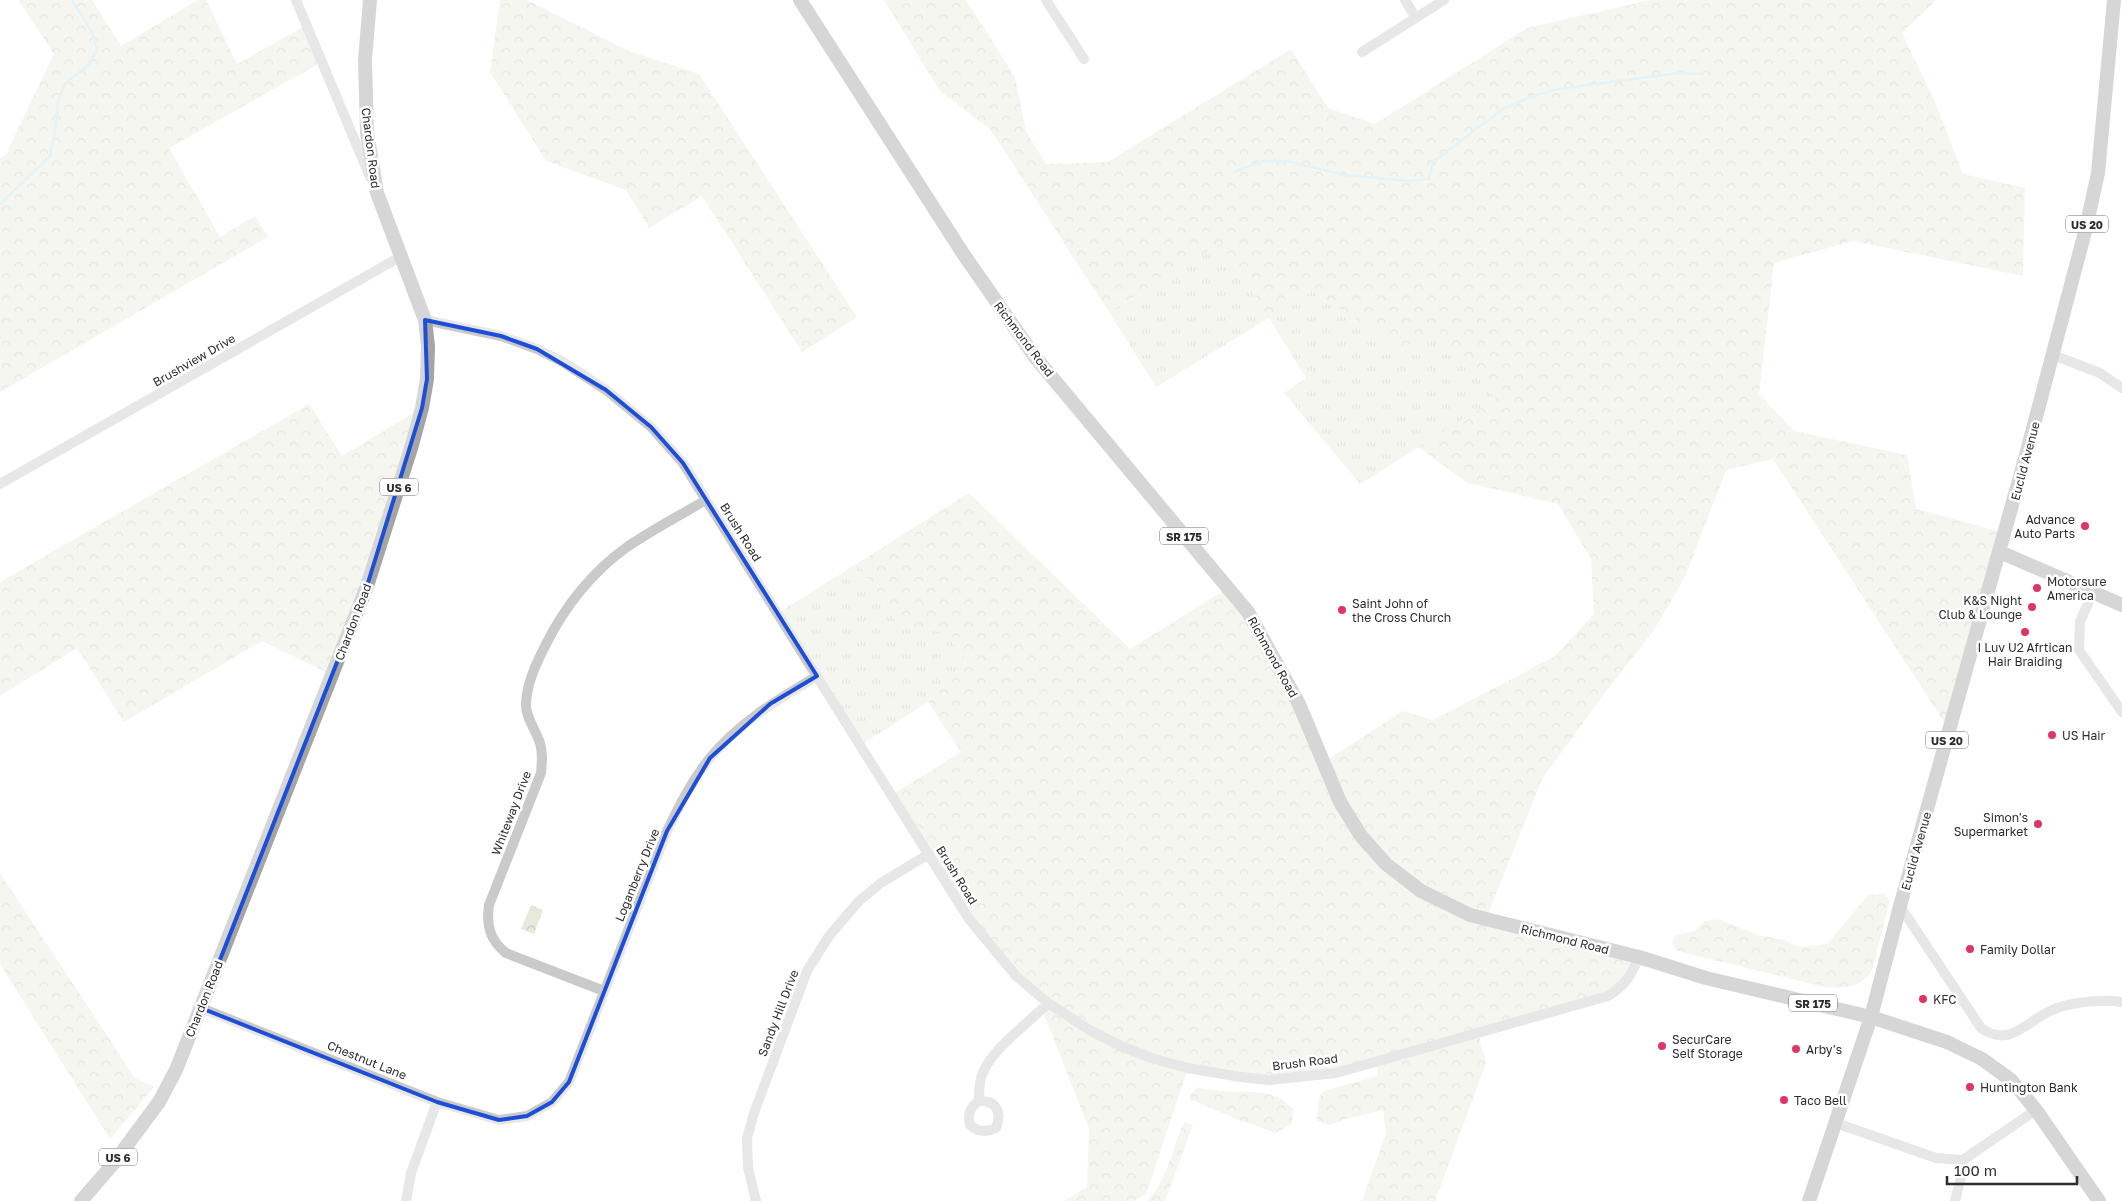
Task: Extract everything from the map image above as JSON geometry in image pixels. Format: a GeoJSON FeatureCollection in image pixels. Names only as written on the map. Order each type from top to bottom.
{"type":"FeatureCollection","features":[{"type":"Feature","properties":{"kind":"main road","name":"Chardon Road"},"geometry":{"type":"LineString","coordinates":[[81,1201],[113,1164],[159,1102],[176,1070],[367,586],[422,408],[427,379],[428,346],[425,320],[377,192],[367,132],[365,60],[370,0]]}},
{"type":"Feature","properties":{"kind":"main road","name":"Richmond Road"},"geometry":{"type":"LineString","coordinates":[[800,0],[964,256],[1035,357],[1248,612],[1299,704],[1340,802],[1368,843],[1386,864],[1421,891],[1470,915],[1639,957],[1706,978],[1871,1017]]}},
{"type":"Feature","properties":{"kind":"main road","name":"Euclid Avenue"},"geometry":{"type":"LineString","coordinates":[[1809,1201],[1871,1017],[2053,355],[2098,173],[2114,0]]}},
{"type":"Feature","properties":{"kind":"main road"},"geometry":{"type":"LineString","coordinates":[[2000,552],[2122,605]]}},
{"type":"Feature","properties":{"kind":"main road","name":"SR 175"},"geometry":{"type":"LineString","coordinates":[[1871,1017],[1947,1042],[1982,1058],[2012,1080],[2036,1110],[2099,1201]]}},
{"type":"Feature","properties":{"kind":"street"},"geometry":{"type":"LineString","coordinates":[[296,0],[377,192]]}},
{"type":"Feature","properties":{"kind":"street"},"geometry":{"type":"LineString","coordinates":[[1046,0],[1084,58]]}},
{"type":"Feature","properties":{"kind":"street"},"geometry":{"type":"LineString","coordinates":[[1405,0],[1416,18]]}},
{"type":"Feature","properties":{"kind":"street"},"geometry":{"type":"LineString","coordinates":[[1362,52],[1444,0]]}},
{"type":"Feature","properties":{"kind":"street","name":"Brushview Drive"},"geometry":{"type":"LineString","coordinates":[[0,484],[400,257]]}},
{"type":"Feature","properties":{"kind":"street","name":"Brush Road"},"geometry":{"type":"LineString","coordinates":[[425,320],[501,336],[537,349],[563,362],[606,390],[651,427],[683,463],[969,919],[1016,976],[1048,1003],[1092,1031],[1151,1058],[1188,1068],[1269,1080],[1336,1073],[1608,996],[1618,990],[1632,975],[1639,957]]}},
{"type":"Feature","properties":{"kind":"street"},"geometry":{"type":"LineString","coordinates":[[2053,355],[2100,373],[2122,388]]}},
{"type":"Feature","properties":{"kind":"street","name":"Whiteway Drive"},"geometry":{"type":"LineString","coordinates":[[604,991],[506,954],[496,945],[489,932],[487,918],[489,905],[541,773],[542,756],[540,743],[526,706],[528,688],[532,673],[553,630],[572,602],[597,573],[627,548],[706,500]]}},
{"type":"Feature","properties":{"kind":"street"},"geometry":{"type":"LineString","coordinates":[[2093,592],[2080,622],[2079,650],[2122,712]]}},
{"type":"Feature","properties":{"kind":"street","name":"Loganberry Drive"},"geometry":{"type":"LineString","coordinates":[[527,1116],[552,1102],[569,1082],[667,831],[686,794],[705,765],[736,731],[763,710],[818,676]]}},
{"type":"Feature","properties":{"kind":"street","name":"Sandy Hill Drive"},"geometry":{"type":"LineString","coordinates":[[756,1201],[748,1168],[747,1138],[754,1112],[807,971],[829,936],[859,901],[881,883],[929,854]]}},
{"type":"Feature","properties":{"kind":"street"},"geometry":{"type":"LineString","coordinates":[[1900,906],[1981,1028],[1991,1036],[2008,1036],[2056,1008],[2097,1001],[2122,1002]]}},
{"type":"Feature","properties":{"kind":"street"},"geometry":{"type":"LineString","coordinates":[[979,1101],[980,1079],[993,1055],[1048,1003]]}},
{"type":"Feature","properties":{"kind":"street","name":"Chestnut Lane"},"geometry":{"type":"LineString","coordinates":[[201,1008],[437,1102],[499,1120],[527,1116]]}},
{"type":"Feature","properties":{"kind":"street"},"geometry":{"type":"LineString","coordinates":[[406,1201],[405,1196],[411,1172],[437,1102]]}},
{"type":"Feature","properties":{"kind":"street"},"geometry":{"type":"LineString","coordinates":[[1836,1124],[1936,1158],[1962,1160],[2036,1110]]}},
{"type":"Feature","properties":{"kind":"street"},"geometry":{"type":"LineString","coordinates":[[1954,1201],[1961,1177],[1962,1160]]}},
{"type":"Feature","properties":{"kind":"highlighted area"},"geometry":{"type":"Polygon","coordinates":[[[425,320],[501,336],[537,349],[606,390],[651,427],[683,463],[817,676],[770,704],[710,758],[667,831],[569,1082],[552,1102],[527,1116],[499,1120],[437,1102],[201,1008],[367,586],[422,408],[427,379],[425,320]]]}},
{"type":"Feature","properties":{"kind":"green space"},"geometry":{"type":"Polygon","coordinates":[[[18,0],[92,0],[121,46],[198,0],[206,0],[237,64],[307,25],[322,62],[169,148],[220,237],[255,216],[268,237],[0,392],[0,159],[5,156],[54,54],[18,0]]]}},
{"type":"Feature","properties":{"kind":"green space"},"geometry":{"type":"Polygon","coordinates":[[[500,0],[527,0],[629,51],[699,74],[857,317],[802,352],[702,196],[649,228],[626,190],[546,161],[490,72],[500,0]]]}},
{"type":"Feature","properties":{"kind":"green space"},"geometry":{"type":"Polygon","coordinates":[[[884,0],[966,0],[1015,77],[1026,132],[1046,164],[1108,162],[1291,49],[1328,108],[1375,124],[1527,28],[1650,0],[1936,0],[1902,33],[1935,102],[1963,174],[2025,188],[2023,276],[1853,241],[1774,263],[1759,394],[1794,431],[1907,455],[1916,509],[2005,533],[1950,731],[1773,459],[1726,470],[1685,577],[1654,630],[1604,694],[1542,779],[1486,919],[1639,957],[1618,990],[1478,1032],[1486,1063],[1435,1201],[1362,1201],[1386,1134],[1383,1110],[1328,1125],[1317,1121],[1319,1098],[1323,1091],[1378,1076],[1376,1063],[1269,1080],[1188,1068],[1146,1194],[1134,1201],[1064,1201],[1087,1187],[1089,1129],[1042,1009],[1048,1003],[994,952],[892,795],[961,752],[928,702],[966,661],[946,633],[898,625],[858,563],[969,493],[1130,649],[1228,588],[1324,762],[1403,711],[1433,720],[1554,657],[1594,614],[1591,559],[1558,504],[1468,483],[1418,447],[1496,399],[1435,329],[1403,349],[1312,291],[1269,318],[1221,243],[1109,312],[990,129],[940,91],[884,0]]]}},
{"type":"Feature","properties":{"kind":"green space"},"geometry":{"type":"Polygon","coordinates":[[[1221,243],[1269,318],[1156,387],[1109,312],[1221,243]]]}},
{"type":"Feature","properties":{"kind":"green space"},"geometry":{"type":"Polygon","coordinates":[[[1312,291],[1403,349],[1435,329],[1496,399],[1360,484],[1284,393],[1306,378],[1269,318],[1312,291]]]}},
{"type":"Feature","properties":{"kind":"green space"},"geometry":{"type":"Polygon","coordinates":[[[309,404],[342,456],[422,408],[332,675],[262,641],[124,722],[77,648],[0,696],[0,582],[309,404]]]}},
{"type":"Feature","properties":{"kind":"green space"},"geometry":{"type":"Polygon","coordinates":[[[858,563],[898,625],[946,633],[966,661],[928,702],[861,745],[778,613],[858,563]]]}},
{"type":"Feature","properties":{"kind":"green space"},"geometry":{"type":"Polygon","coordinates":[[[0,873],[135,1078],[154,1087],[110,1139],[0,964],[0,873]]]}},
{"type":"Feature","properties":{"kind":"green space"},"geometry":{"type":"Polygon","coordinates":[[[1884,894],[1890,900],[1872,970],[1863,981],[1851,986],[1825,987],[1677,951],[1672,943],[1676,935],[1695,931],[1705,921],[1718,919],[1758,935],[1784,940],[1799,947],[1827,944],[1868,895],[1884,894]]]}},
{"type":"Feature","properties":{"kind":"green space"},"geometry":{"type":"Polygon","coordinates":[[[531,905],[543,910],[534,934],[521,929],[531,905]]]}},
{"type":"Feature","properties":{"kind":"green space"},"geometry":{"type":"Polygon","coordinates":[[[1197,1087],[1217,1091],[1273,1095],[1293,1109],[1292,1123],[1276,1133],[1236,1119],[1190,1099],[1191,1094],[1197,1087]]]}},
{"type":"Feature","properties":{"kind":"green space"},"geometry":{"type":"Polygon","coordinates":[[[1185,1122],[1193,1125],[1165,1201],[1147,1201],[1162,1178],[1185,1122]]]}},
{"type":"Feature","properties":{"kind":"waterway"},"geometry":{"type":"LineString","coordinates":[[0,204],[50,156],[58,101],[65,84],[88,65],[97,50],[92,32],[72,0]]}},
{"type":"Feature","properties":{"kind":"waterway"},"geometry":{"type":"LineString","coordinates":[[1234,172],[1263,161],[1287,161],[1344,175],[1409,181],[1429,179],[1433,162],[1503,109],[1533,96],[1558,89],[1678,73],[1702,74]]}},
{"type":"Feature","properties":{"kind":"place","name":"Advance Auto Parts"},"geometry":{"type":"Point","coordinates":[2085,526]}},
{"type":"Feature","properties":{"kind":"place","name":"Motorsure America"},"geometry":{"type":"Point","coordinates":[2037,588]}},
{"type":"Feature","properties":{"kind":"place","name":"K&S Night Club & Lounge"},"geometry":{"type":"Point","coordinates":[2032,607]}},
{"type":"Feature","properties":{"kind":"place","name":"Saint John of the Cross Church"},"geometry":{"type":"Point","coordinates":[1342,610]}},
{"type":"Feature","properties":{"kind":"place","name":"I Luv U2 Afrtican Hair Braiding"},"geometry":{"type":"Point","coordinates":[2025,632]}},
{"type":"Feature","properties":{"kind":"place","name":"US Hair"},"geometry":{"type":"Point","coordinates":[2052,735]}},
{"type":"Feature","properties":{"kind":"place","name":"Simon's Supermarket"},"geometry":{"type":"Point","coordinates":[2038,824]}},
{"type":"Feature","properties":{"kind":"place","name":"Family Dollar"},"geometry":{"type":"Point","coordinates":[1970,949]}},
{"type":"Feature","properties":{"kind":"place","name":"KFC"},"geometry":{"type":"Point","coordinates":[1923,999]}},
{"type":"Feature","properties":{"kind":"place","name":"SecurCare Self Storage"},"geometry":{"type":"Point","coordinates":[1662,1046]}},
{"type":"Feature","properties":{"kind":"place","name":"Arby's"},"geometry":{"type":"Point","coordinates":[1796,1049]}},
{"type":"Feature","properties":{"kind":"place","name":"Huntington Bank"},"geometry":{"type":"Point","coordinates":[1970,1087]}},
{"type":"Feature","properties":{"kind":"place","name":"Taco Bell"},"geometry":{"type":"Point","coordinates":[1784,1100]}}]}
